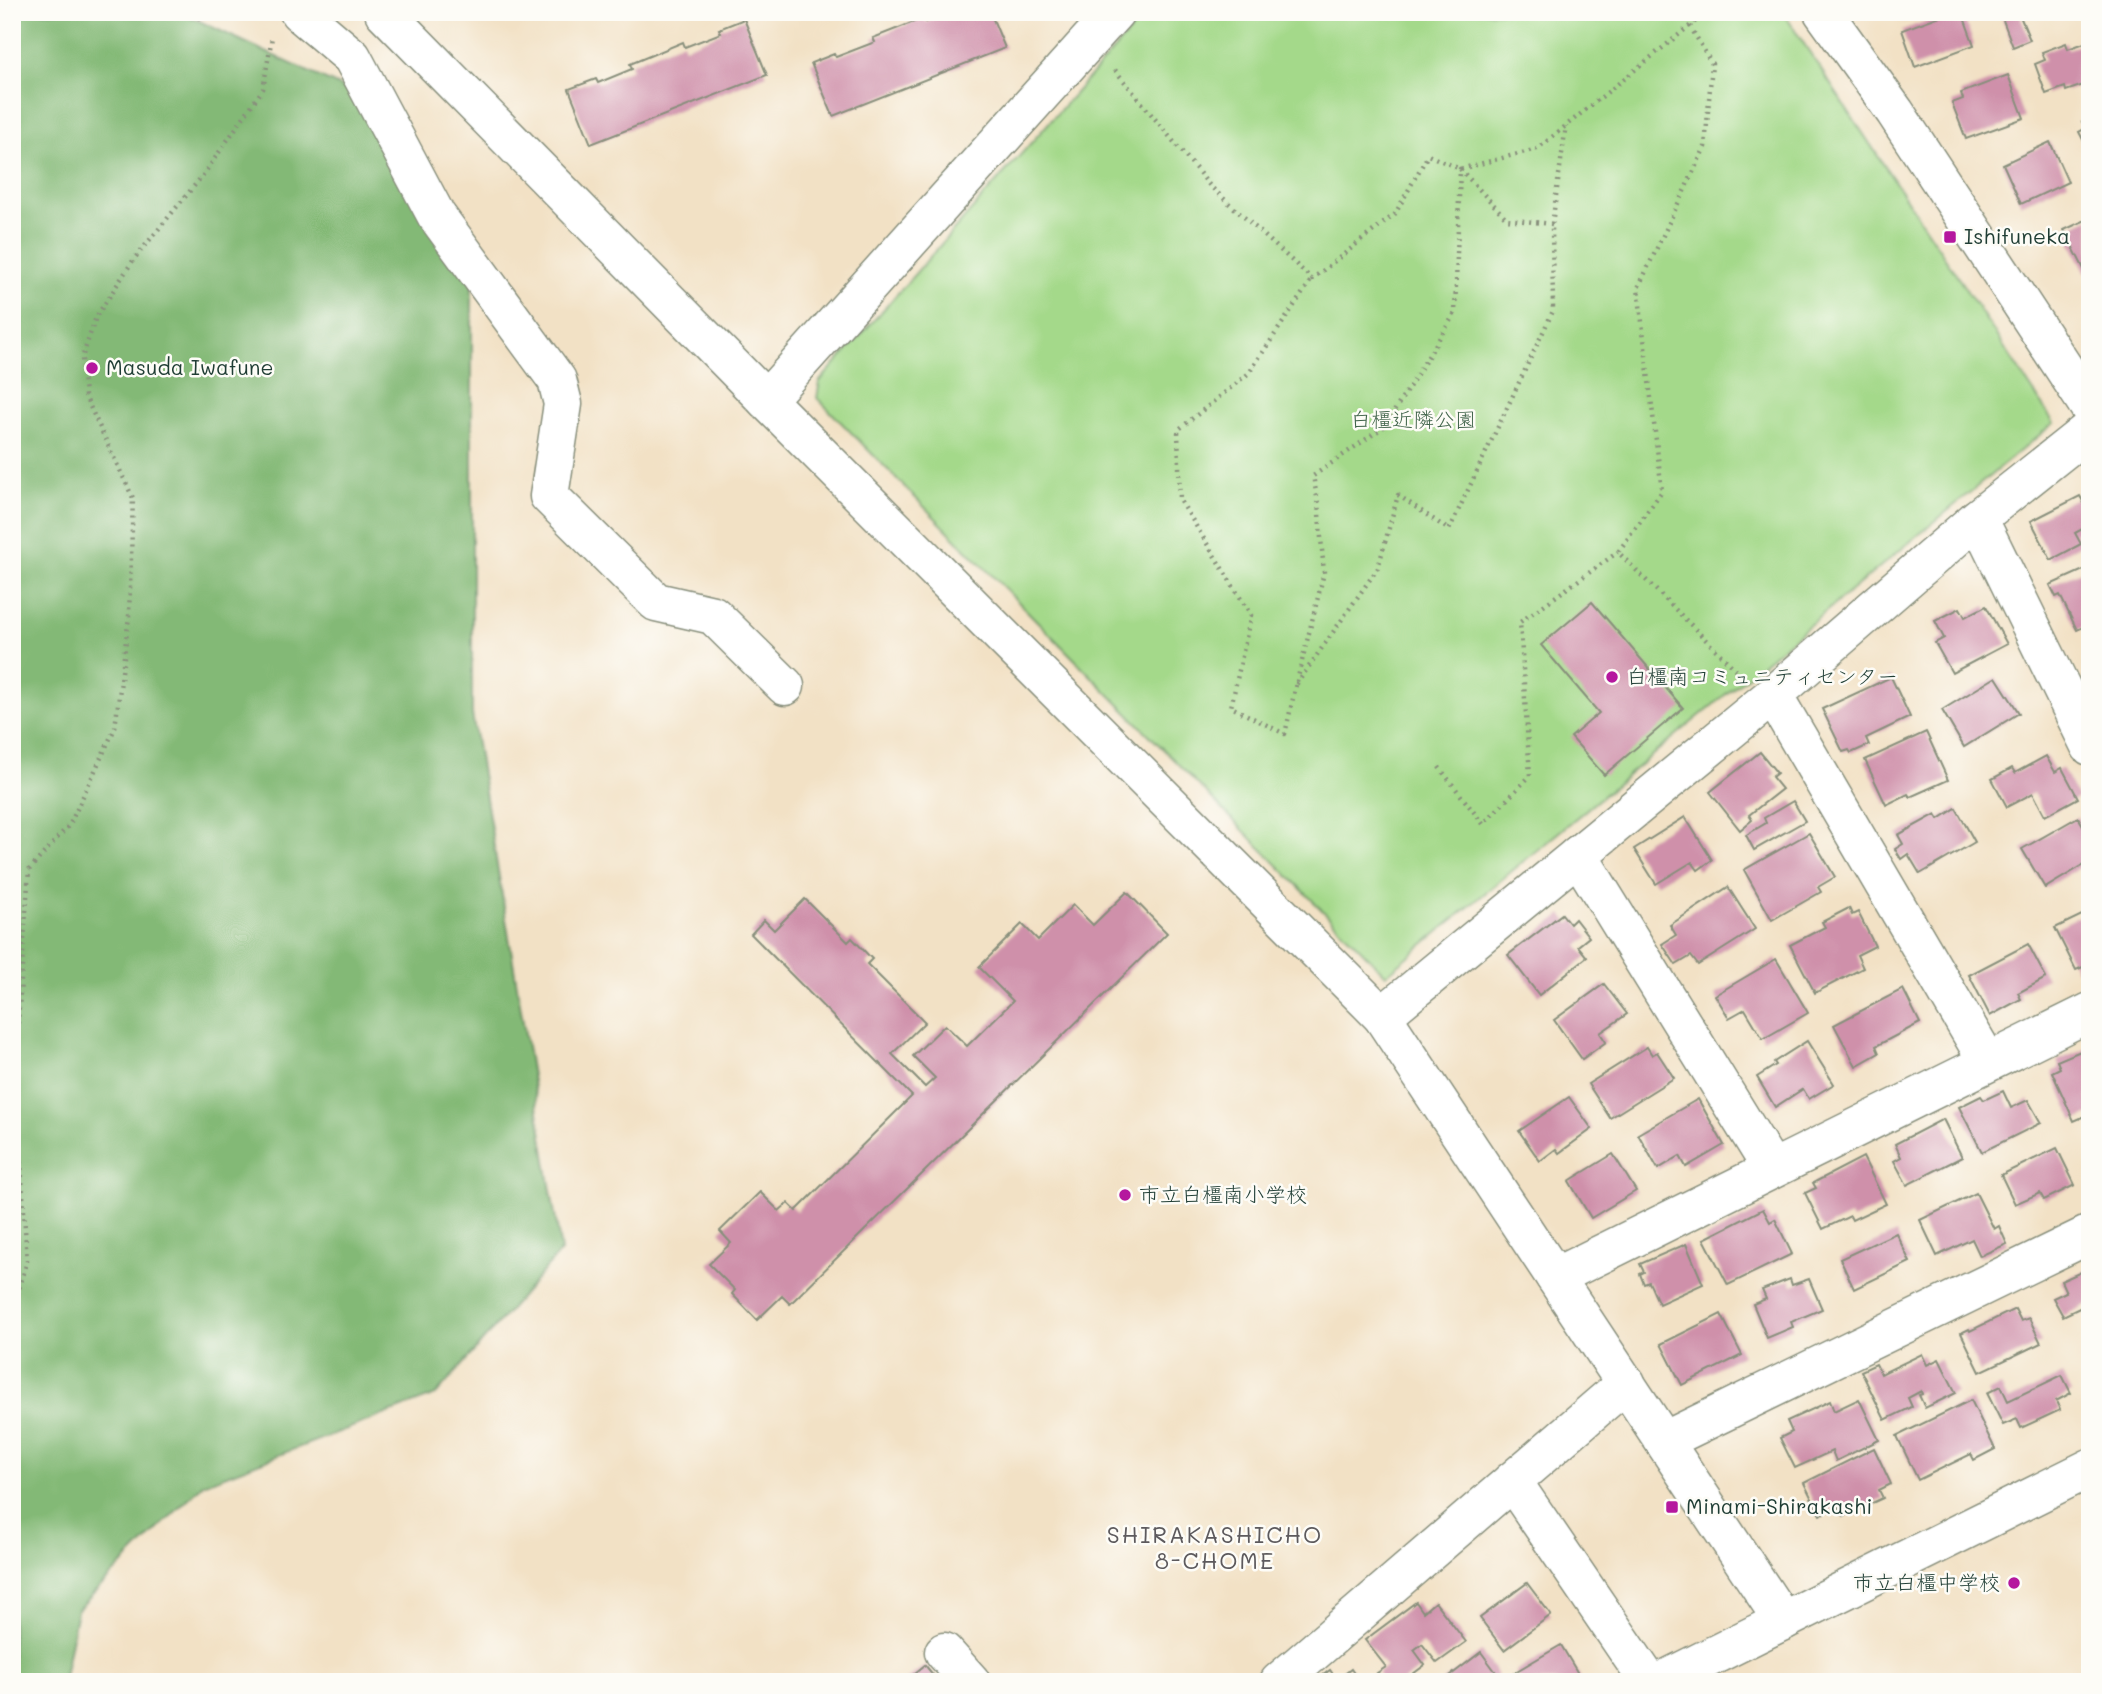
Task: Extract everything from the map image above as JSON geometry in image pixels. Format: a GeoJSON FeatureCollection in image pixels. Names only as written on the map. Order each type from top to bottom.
{"type":"FeatureCollection","features":[{"type":"Feature","properties":{"kind":"street"},"geometry":{"type":"LineString","coordinates":[[384,12],[766,400],[1382,1016],[1783,1621]]}},
{"type":"Feature","properties":{"kind":"street"},"geometry":{"type":"LineString","coordinates":[[1824,12],[1895,112],[2090,408]]}},
{"type":"Feature","properties":{"kind":"street"},"geometry":{"type":"LineString","coordinates":[[286,19],[352,57],[436,215],[557,380],[563,404],[549,496],[656,602],[713,615],[785,686]]}},
{"type":"Feature","properties":{"kind":"street"},"geometry":{"type":"LineString","coordinates":[[766,400],[1102,26]]}},
{"type":"Feature","properties":{"kind":"street"},"geometry":{"type":"LineString","coordinates":[[1382,1016],[1578,855],[1759,687],[2090,429]]}},
{"type":"Feature","properties":{"kind":"street"},"geometry":{"type":"LineString","coordinates":[[1978,518],[2090,746]]}},
{"type":"Feature","properties":{"kind":"street"},"geometry":{"type":"LineString","coordinates":[[1759,687],[1988,1062]]}},
{"type":"Feature","properties":{"kind":"street"},"geometry":{"type":"LineString","coordinates":[[1578,855],[1772,1169]]}},
{"type":"Feature","properties":{"kind":"street"},"geometry":{"type":"LineString","coordinates":[[1555,1277],[2090,1012]]}},
{"type":"Feature","properties":{"kind":"street"},"geometry":{"type":"LineString","coordinates":[[1664,1441],[2090,1234]]}},
{"type":"Feature","properties":{"kind":"street"},"geometry":{"type":"LineString","coordinates":[[1279,1682],[1626,1383]]}},
{"type":"Feature","properties":{"kind":"street"},"geometry":{"type":"LineString","coordinates":[[1660,1682],[2090,1468]]}},
{"type":"Feature","properties":{"kind":"street"},"geometry":{"type":"LineString","coordinates":[[1512,1481],[1649,1682]]}},
{"type":"Feature","properties":{"kind":"street"},"geometry":{"type":"LineString","coordinates":[[944,1652],[971,1682]]}},
{"type":"Feature","properties":{"kind":"path"},"geometry":{"type":"LineString","coordinates":[[1460,169],[1536,149],[1707,12]]}},
{"type":"Feature","properties":{"kind":"path"},"geometry":{"type":"LineString","coordinates":[[12,1315],[27,1261],[15,1064],[29,870],[70,824],[115,729],[129,617],[133,498],[85,396],[82,358],[96,317],[134,259],[204,174],[263,89],[286,19]]}},
{"type":"Feature","properties":{"kind":"path"},"geometry":{"type":"LineString","coordinates":[[1102,26],[1210,186],[1312,279]]}},
{"type":"Feature","properties":{"kind":"path"},"geometry":{"type":"LineString","coordinates":[[1439,767],[1483,824],[1530,776],[1520,622],[1618,552],[1662,491],[1638,288],[1705,147],[1712,64],[1690,26]]}},
{"type":"Feature","properties":{"kind":"path"},"geometry":{"type":"LineString","coordinates":[[1296,685],[1378,568],[1398,495],[1449,530],[1553,311],[1552,224],[1566,126]]}},
{"type":"Feature","properties":{"kind":"path"},"geometry":{"type":"LineString","coordinates":[[1460,169],[1455,313],[1385,426],[1313,476],[1324,573],[1285,734],[1231,706],[1251,615],[1180,499],[1178,430],[1249,373],[1312,279],[1395,214],[1428,155],[1460,169],[1507,219],[1552,224]]}},
{"type":"Feature","properties":{"kind":"path"},"geometry":{"type":"LineString","coordinates":[[1618,552],[1759,687]]}},
{"type":"Feature","properties":{"kind":"green space"},"geometry":{"type":"Polygon","coordinates":[[[12,12],[180,12],[382,106],[472,249],[472,714],[561,1251],[436,1395],[203,1484],[77,1610],[63,1682],[12,1682],[12,12]]]}},
{"type":"Feature","properties":{"kind":"green space","name":"白橿近隣公園"},"geometry":{"type":"Polygon","coordinates":[[[1147,12],[1783,12],[2054,423],[1386,975],[817,398],[820,381],[1147,12]]]}},
{"type":"Feature","properties":{"kind":"building"},"geometry":{"type":"Polygon","coordinates":[[[181,12],[202,12],[200,19],[181,12]]]}},
{"type":"Feature","properties":{"kind":"building"},"geometry":{"type":"Polygon","coordinates":[[[950,12],[990,12],[1005,48],[833,116],[811,63],[875,42],[873,38],[924,18],[926,22],[950,12]]]}},
{"type":"Feature","properties":{"kind":"building"},"geometry":{"type":"Polygon","coordinates":[[[1951,12],[1962,12],[1974,45],[1915,67],[1902,30],[1951,12]]]}},
{"type":"Feature","properties":{"kind":"building"},"geometry":{"type":"Polygon","coordinates":[[[2000,12],[2030,12],[2020,16],[2030,40],[2013,47],[2000,12]]]}},
{"type":"Feature","properties":{"kind":"building"},"geometry":{"type":"Polygon","coordinates":[[[744,19],[767,75],[591,144],[569,89],[596,79],[598,83],[632,69],[630,64],[683,42],[685,47],[721,33],[719,29],[744,19]]]}},
{"type":"Feature","properties":{"kind":"building"},"geometry":{"type":"Polygon","coordinates":[[[2090,41],[2090,87],[2087,88],[2086,84],[2066,91],[2065,87],[2046,94],[2035,64],[2045,60],[2042,52],[2066,43],[2068,49],[2090,41]]]}},
{"type":"Feature","properties":{"kind":"building"},"geometry":{"type":"Polygon","coordinates":[[[2008,75],[2024,118],[1966,139],[1952,103],[1963,99],[1961,93],[2008,75]]]}},
{"type":"Feature","properties":{"kind":"building"},"geometry":{"type":"Polygon","coordinates":[[[2090,119],[2090,153],[2079,132],[2086,128],[2082,122],[2090,119]]]}},
{"type":"Feature","properties":{"kind":"building"},"geometry":{"type":"Polygon","coordinates":[[[2050,142],[2068,182],[2021,204],[2003,164],[2050,142]]]}},
{"type":"Feature","properties":{"kind":"building"},"geometry":{"type":"Polygon","coordinates":[[[2090,218],[2090,271],[2086,273],[2064,230],[2090,218]]]}},
{"type":"Feature","properties":{"kind":"building"},"geometry":{"type":"Polygon","coordinates":[[[2080,496],[2090,514],[2090,525],[2075,533],[2081,544],[2051,560],[2031,521],[2080,496]]]}},
{"type":"Feature","properties":{"kind":"building"},"geometry":{"type":"Polygon","coordinates":[[[2090,567],[2090,624],[2077,630],[2060,595],[2056,597],[2050,585],[2090,567]]]}},
{"type":"Feature","properties":{"kind":"building","name":"白橿南コミュニティセンター"},"geometry":{"type":"Polygon","coordinates":[[[1592,602],[1683,708],[1604,775],[1571,737],[1599,713],[1541,645],[1592,602]]]}},
{"type":"Feature","properties":{"kind":"building"},"geometry":{"type":"Polygon","coordinates":[[[1986,606],[2007,644],[1952,673],[1935,643],[1944,638],[1935,621],[1960,608],[1965,617],[1986,606]]]}},
{"type":"Feature","properties":{"kind":"building"},"geometry":{"type":"Polygon","coordinates":[[[1891,677],[1910,717],[1866,738],[1869,745],[1851,753],[1849,750],[1843,752],[1822,709],[1891,677]]]}},
{"type":"Feature","properties":{"kind":"building"},"geometry":{"type":"Polygon","coordinates":[[[1996,677],[2019,713],[1964,747],[1942,710],[1996,677]]]}},
{"type":"Feature","properties":{"kind":"building"},"geometry":{"type":"Polygon","coordinates":[[[1926,732],[1948,780],[1886,805],[1865,760],[1926,732]]]}},
{"type":"Feature","properties":{"kind":"building"},"geometry":{"type":"Polygon","coordinates":[[[1760,752],[1777,773],[1772,777],[1782,789],[1749,815],[1752,820],[1740,830],[1710,792],[1760,752]]]}},
{"type":"Feature","properties":{"kind":"building"},"geometry":{"type":"Polygon","coordinates":[[[2046,756],[2055,772],[2062,768],[2078,798],[2045,816],[2033,793],[2007,807],[1992,779],[2012,768],[2015,773],[2046,756]]]}},
{"type":"Feature","properties":{"kind":"building"},"geometry":{"type":"Polygon","coordinates":[[[1793,801],[1805,821],[1754,850],[1746,835],[1766,823],[1764,818],[1793,801]]]}},
{"type":"Feature","properties":{"kind":"building"},"geometry":{"type":"Polygon","coordinates":[[[1956,808],[1975,842],[1920,874],[1908,854],[1901,859],[1895,849],[1903,844],[1898,835],[1936,814],[1939,819],[1956,808]]]}},
{"type":"Feature","properties":{"kind":"building"},"geometry":{"type":"Polygon","coordinates":[[[1685,817],[1712,860],[1698,870],[1692,862],[1656,884],[1634,849],[1685,817]]]}},
{"type":"Feature","properties":{"kind":"building"},"geometry":{"type":"Polygon","coordinates":[[[2078,817],[2090,837],[2090,861],[2045,888],[2022,849],[2078,817]]]}},
{"type":"Feature","properties":{"kind":"building"},"geometry":{"type":"Polygon","coordinates":[[[1809,833],[1835,877],[1818,887],[1821,892],[1772,920],[1744,870],[1809,833]]]}},
{"type":"Feature","properties":{"kind":"building"},"geometry":{"type":"Polygon","coordinates":[[[1728,887],[1755,929],[1698,965],[1691,956],[1676,965],[1662,944],[1676,935],[1670,925],[1728,887]]]}},
{"type":"Feature","properties":{"kind":"building"},"geometry":{"type":"Polygon","coordinates":[[[1127,892],[1167,933],[790,1304],[782,1296],[757,1320],[732,1294],[735,1290],[709,1264],[731,1243],[720,1231],[760,1192],[779,1211],[788,1203],[796,1211],[912,1096],[751,934],[764,920],[774,930],[805,899],[848,942],[852,938],[872,959],[867,964],[925,1022],[892,1054],[925,1087],[935,1078],[913,1056],[945,1025],[967,1046],[1013,1001],[979,967],[1022,924],[1038,940],[1073,905],[1093,925],[1127,892]]]}},
{"type":"Feature","properties":{"kind":"building"},"geometry":{"type":"Polygon","coordinates":[[[1849,908],[1852,915],[1858,912],[1875,946],[1857,955],[1863,968],[1815,993],[1790,945],[1825,927],[1822,922],[1849,908]]]}},
{"type":"Feature","properties":{"kind":"building"},"geometry":{"type":"Polygon","coordinates":[[[2090,911],[2090,964],[2076,970],[2055,928],[2090,911]]]}},
{"type":"Feature","properties":{"kind":"building"},"geometry":{"type":"Polygon","coordinates":[[[1562,914],[1570,924],[1575,919],[1589,937],[1578,946],[1587,957],[1539,995],[1508,955],[1562,914]]]}},
{"type":"Feature","properties":{"kind":"building"},"geometry":{"type":"Polygon","coordinates":[[[2028,944],[2046,978],[2018,993],[2021,999],[1990,1016],[1969,975],[2028,944]]]}},
{"type":"Feature","properties":{"kind":"building"},"geometry":{"type":"Polygon","coordinates":[[[1776,959],[1808,1013],[1763,1039],[1745,1009],[1729,1018],[1715,995],[1776,959]]]}},
{"type":"Feature","properties":{"kind":"building"},"geometry":{"type":"Polygon","coordinates":[[[1604,984],[1627,1014],[1600,1033],[1606,1042],[1582,1059],[1554,1020],[1604,984]]]}},
{"type":"Feature","properties":{"kind":"building"},"geometry":{"type":"Polygon","coordinates":[[[1903,989],[1920,1023],[1876,1046],[1879,1053],[1856,1066],[1834,1025],[1903,989]]]}},
{"type":"Feature","properties":{"kind":"building"},"geometry":{"type":"Polygon","coordinates":[[[1807,1041],[1834,1084],[1809,1099],[1803,1089],[1775,1107],[1757,1077],[1776,1065],[1774,1062],[1807,1041]]]}},
{"type":"Feature","properties":{"kind":"building"},"geometry":{"type":"Polygon","coordinates":[[[1647,1047],[1652,1055],[1657,1052],[1674,1078],[1610,1118],[1588,1084],[1647,1047]]]}},
{"type":"Feature","properties":{"kind":"building"},"geometry":{"type":"Polygon","coordinates":[[[2090,1047],[2090,1095],[2087,1096],[2090,1114],[2074,1121],[2052,1072],[2060,1068],[2057,1061],[2090,1047]]]}},
{"type":"Feature","properties":{"kind":"building"},"geometry":{"type":"Polygon","coordinates":[[[2003,1091],[2011,1108],[2028,1100],[2041,1123],[1982,1152],[1959,1107],[1981,1096],[1984,1100],[2003,1091]]]}},
{"type":"Feature","properties":{"kind":"building"},"geometry":{"type":"Polygon","coordinates":[[[1569,1097],[1592,1129],[1559,1153],[1556,1149],[1540,1161],[1519,1131],[1569,1097]]]}},
{"type":"Feature","properties":{"kind":"building"},"geometry":{"type":"Polygon","coordinates":[[[1698,1099],[1724,1145],[1686,1167],[1680,1156],[1658,1169],[1638,1134],[1698,1099]]]}},
{"type":"Feature","properties":{"kind":"building"},"geometry":{"type":"Polygon","coordinates":[[[1943,1119],[1962,1157],[1907,1185],[1894,1161],[1901,1157],[1895,1144],[1943,1119]]]}},
{"type":"Feature","properties":{"kind":"building"},"geometry":{"type":"Polygon","coordinates":[[[2057,1148],[2075,1185],[2044,1200],[2040,1193],[2015,1204],[2001,1175],[2057,1148]]]}},
{"type":"Feature","properties":{"kind":"building"},"geometry":{"type":"Polygon","coordinates":[[[1613,1154],[1636,1191],[1591,1218],[1569,1181],[1613,1154]]]}},
{"type":"Feature","properties":{"kind":"building"},"geometry":{"type":"Polygon","coordinates":[[[1863,1157],[1886,1204],[1852,1220],[1850,1216],[1823,1229],[1805,1193],[1816,1188],[1813,1183],[1863,1157]]]}},
{"type":"Feature","properties":{"kind":"building"},"geometry":{"type":"Polygon","coordinates":[[[1976,1193],[1994,1229],[1999,1226],[2007,1244],[1980,1256],[1972,1239],[1937,1256],[1920,1220],[1976,1193]]]}},
{"type":"Feature","properties":{"kind":"building"},"geometry":{"type":"Polygon","coordinates":[[[1763,1209],[1770,1222],[1775,1219],[1792,1254],[1728,1285],[1704,1239],[1763,1209]]]}},
{"type":"Feature","properties":{"kind":"building"},"geometry":{"type":"Polygon","coordinates":[[[1896,1233],[1910,1262],[1854,1289],[1840,1259],[1896,1233]]]}},
{"type":"Feature","properties":{"kind":"building"},"geometry":{"type":"Polygon","coordinates":[[[1686,1244],[1703,1284],[1659,1304],[1649,1282],[1644,1284],[1640,1274],[1644,1272],[1640,1264],[1686,1244]]]}},
{"type":"Feature","properties":{"kind":"building"},"geometry":{"type":"Polygon","coordinates":[[[2090,1268],[2090,1303],[2063,1316],[2053,1298],[2066,1292],[2061,1281],[2090,1268]]]}},
{"type":"Feature","properties":{"kind":"building"},"geometry":{"type":"Polygon","coordinates":[[[1790,1279],[1792,1285],[1809,1279],[1822,1309],[1791,1322],[1793,1327],[1767,1338],[1753,1304],[1766,1299],[1762,1290],[1790,1279]]]}},
{"type":"Feature","properties":{"kind":"building"},"geometry":{"type":"Polygon","coordinates":[[[2015,1309],[2021,1321],[2029,1318],[2041,1343],[1980,1372],[1961,1333],[2015,1309]]]}},
{"type":"Feature","properties":{"kind":"building"},"geometry":{"type":"Polygon","coordinates":[[[1721,1314],[1742,1355],[1682,1385],[1661,1344],[1721,1314]]]}},
{"type":"Feature","properties":{"kind":"building"},"geometry":{"type":"Polygon","coordinates":[[[1922,1354],[1927,1365],[1939,1359],[1956,1393],[1925,1408],[1919,1395],[1922,1394],[1921,1391],[1908,1398],[1912,1407],[1885,1420],[1861,1371],[1876,1364],[1881,1374],[1922,1354]]]}},
{"type":"Feature","properties":{"kind":"building"},"geometry":{"type":"Polygon","coordinates":[[[2062,1375],[2071,1393],[2056,1401],[2060,1410],[2021,1428],[2017,1419],[2003,1425],[1987,1393],[2001,1386],[2008,1401],[2062,1375]]]}},
{"type":"Feature","properties":{"kind":"building"},"geometry":{"type":"Polygon","coordinates":[[[1859,1399],[1879,1440],[1836,1461],[1832,1451],[1795,1468],[1780,1438],[1792,1432],[1787,1421],[1830,1401],[1834,1411],[1859,1399]]]}},
{"type":"Feature","properties":{"kind":"building"},"geometry":{"type":"Polygon","coordinates":[[[1971,1400],[1995,1449],[1974,1460],[1971,1454],[1918,1480],[1897,1436],[1971,1400]]]}},
{"type":"Feature","properties":{"kind":"building"},"geometry":{"type":"Polygon","coordinates":[[[1874,1448],[1891,1484],[1879,1490],[1883,1498],[1844,1516],[1838,1506],[1820,1515],[1804,1483],[1874,1448]]]}},
{"type":"Feature","properties":{"kind":"building"},"geometry":{"type":"Polygon","coordinates":[[[1527,1583],[1551,1615],[1504,1650],[1480,1618],[1527,1583]]]}},
{"type":"Feature","properties":{"kind":"building"},"geometry":{"type":"Polygon","coordinates":[[[1416,1602],[1423,1612],[1435,1602],[1466,1642],[1437,1663],[1422,1644],[1414,1650],[1425,1665],[1402,1682],[1384,1682],[1377,1673],[1386,1667],[1365,1640],[1416,1602]]]}},
{"type":"Feature","properties":{"kind":"building"},"geometry":{"type":"Polygon","coordinates":[[[1561,1645],[1583,1682],[1521,1682],[1515,1672],[1561,1645]]]}},
{"type":"Feature","properties":{"kind":"building"},"geometry":{"type":"Polygon","coordinates":[[[1481,1652],[1498,1675],[1489,1682],[1442,1682],[1481,1652]]]}},
{"type":"Feature","properties":{"kind":"building"},"geometry":{"type":"Polygon","coordinates":[[[925,1665],[939,1682],[904,1682],[925,1665]]]}},
{"type":"Feature","properties":{"kind":"building"},"geometry":{"type":"Polygon","coordinates":[[[1351,1669],[1360,1682],[1314,1682],[1330,1670],[1337,1680],[1351,1669]]]}},
{"type":"Feature","properties":{"kind":"place","name":"Ishifuneka"},"geometry":{"type":"Point","coordinates":[1950,237]}},
{"type":"Feature","properties":{"kind":"place","name":"Masuda Iwafune"},"geometry":{"type":"Point","coordinates":[92,368]}},
{"type":"Feature","properties":{"kind":"place","name":"白橿南コミュニティセンター"},"geometry":{"type":"Point","coordinates":[1612,677]}},
{"type":"Feature","properties":{"kind":"place","name":"市立白橿南小学校"},"geometry":{"type":"Point","coordinates":[1125,1195]}},
{"type":"Feature","properties":{"kind":"place","name":"Minami-Shirakashi"},"geometry":{"type":"Point","coordinates":[1672,1507]}},
{"type":"Feature","properties":{"kind":"place","name":"市立白橿中学校"},"geometry":{"type":"Point","coordinates":[2014,1583]}},
{"type":"Feature","properties":{"kind":"district","name":"SHIRAKASHICHO 8-CHOME"},"geometry":{"type":"Point","coordinates":[1215,1548]}}]}
